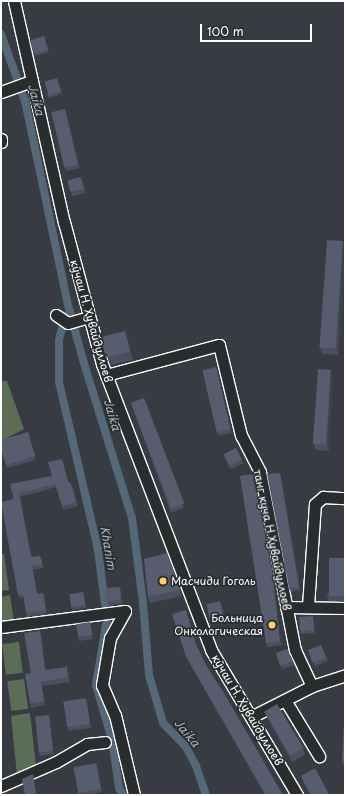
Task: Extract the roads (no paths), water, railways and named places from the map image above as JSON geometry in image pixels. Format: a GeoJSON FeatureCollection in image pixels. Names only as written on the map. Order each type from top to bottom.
{"type":"FeatureCollection","features":[{"type":"Feature","properties":{"kind":"street","name":"кӯчаи Н. Ҳувайдуллоев"},"geometry":{"type":"LineString","coordinates":[[14,2],[64,222],[106,375],[211,650],[297,795]]}},
{"type":"Feature","properties":{"kind":"street"},"geometry":{"type":"LineString","coordinates":[[1,92],[32,81]]}},
{"type":"Feature","properties":{"kind":"street"},"geometry":{"type":"LineString","coordinates":[[56,315],[68,323],[89,317]]}},
{"type":"Feature","properties":{"kind":"street","name":"танг куча Н.Ҳувайдуллоев"},"geometry":{"type":"LineString","coordinates":[[106,375],[218,345],[241,435],[260,472],[295,650],[312,686]]}},
{"type":"Feature","properties":{"kind":"street"},"geometry":{"type":"LineString","coordinates":[[308,606],[315,504],[324,497],[345,498]]}},
{"type":"Feature","properties":{"kind":"street"},"geometry":{"type":"LineString","coordinates":[[286,607],[308,606],[345,608]]}},
{"type":"Feature","properties":{"kind":"street"},"geometry":{"type":"LineString","coordinates":[[1,627],[125,611],[110,638],[102,685],[115,716],[134,795]]}},
{"type":"Feature","properties":{"kind":"street"},"geometry":{"type":"LineString","coordinates":[[251,717],[312,686],[345,676]]}},
{"type":"Feature","properties":{"kind":"street"},"geometry":{"type":"LineString","coordinates":[[285,700],[319,756]]}},
{"type":"Feature","properties":{"kind":"street"},"geometry":{"type":"LineString","coordinates":[[1,786],[56,762],[88,744],[105,742]]}},
{"type":"Feature","properties":{"kind":"waterway","name":"Jaika"},"geometry":{"type":"LineString","coordinates":[[1,34],[25,101],[68,305],[83,360],[132,518],[143,603],[149,675],[163,723],[186,747],[196,766],[206,795]]}},
{"type":"Feature","properties":{"kind":"waterway","name":"Khanim"},"geometry":{"type":"LineString","coordinates":[[65,316],[59,340],[59,382],[98,550],[107,619],[96,685],[112,740],[119,788],[123,795]]}},
{"type":"Feature","properties":{"kind":"place","name":"Масчиди Гоголь"},"geometry":{"type":"Point","coordinates":[163,581]}},
{"type":"Feature","properties":{"kind":"place","name":"Больница Онкологическая"},"geometry":{"type":"Point","coordinates":[272,625]}}]}
